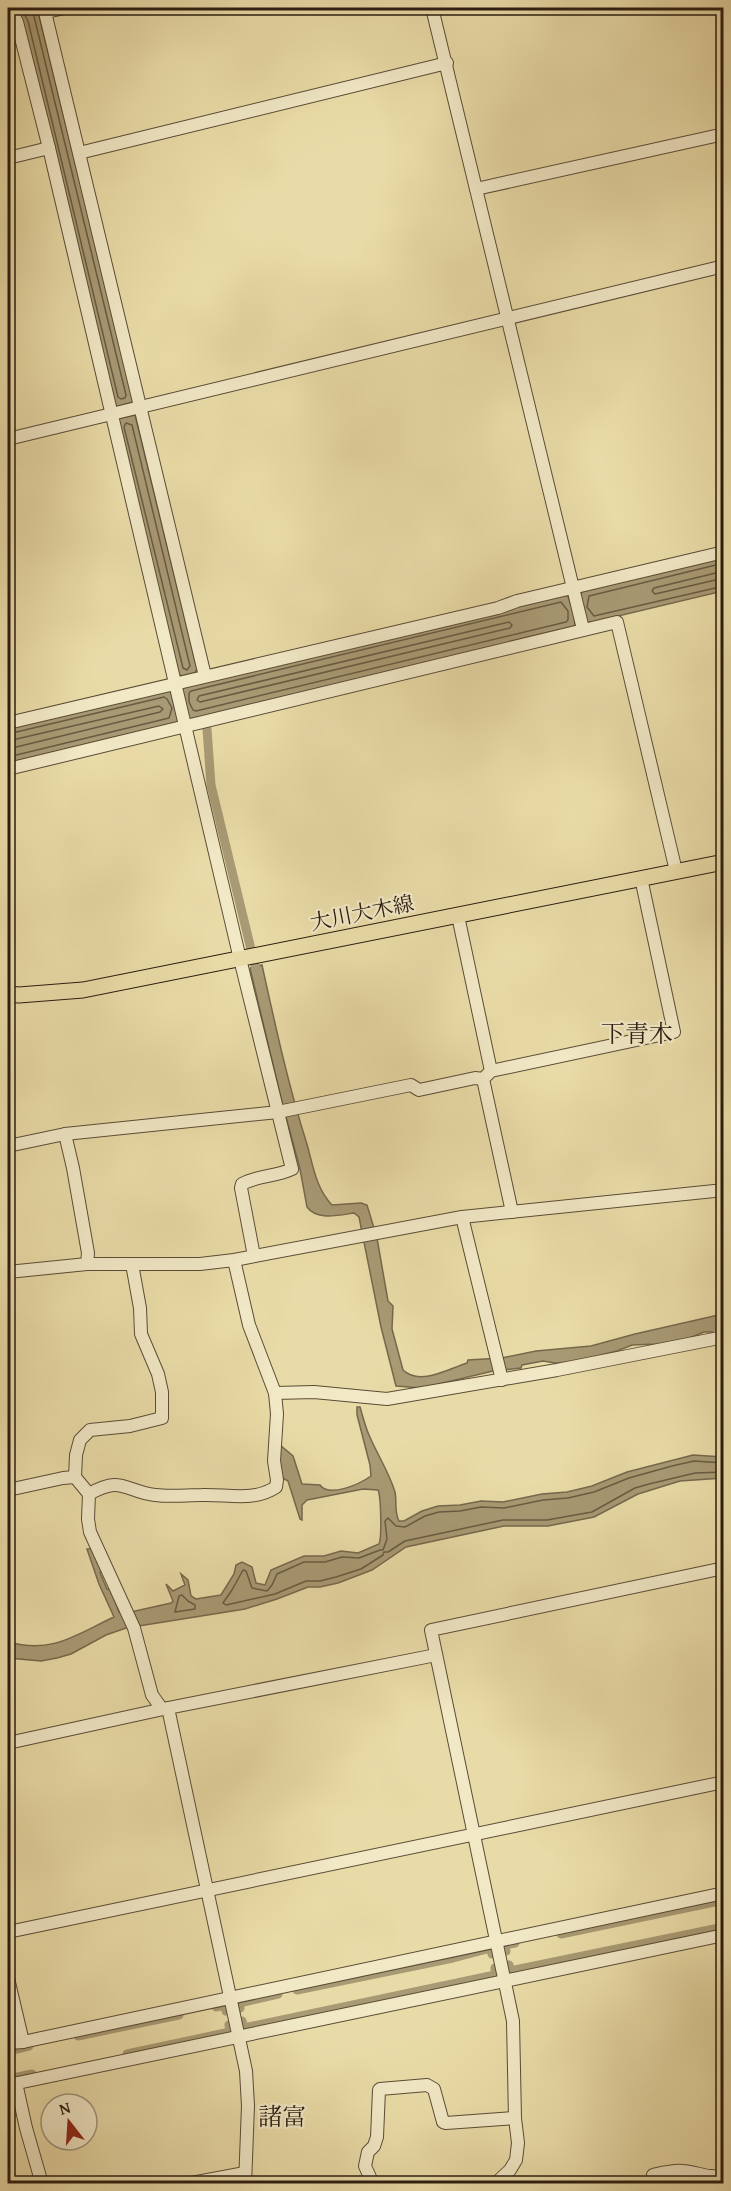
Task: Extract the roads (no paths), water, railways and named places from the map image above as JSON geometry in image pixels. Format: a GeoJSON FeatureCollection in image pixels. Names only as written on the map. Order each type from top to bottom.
{"type":"FeatureCollection","features":[{"type":"Feature","properties":{"kind":"main road","name":"大川大木線"},"geometry":{"type":"LineString","coordinates":[[8,994],[83,990],[723,862]]}},
{"type":"Feature","properties":{"kind":"street"},"geometry":{"type":"LineString","coordinates":[[65,8],[45,10],[141,406],[202,676]]}},
{"type":"Feature","properties":{"kind":"street"},"geometry":{"type":"LineString","coordinates":[[432,8],[583,629]]}},
{"type":"Feature","properties":{"kind":"street"},"geometry":{"type":"LineString","coordinates":[[11,13],[49,148],[240,959],[292,1169],[279,1175],[250,1179],[242,1184],[254,1256]]}},
{"type":"Feature","properties":{"kind":"street"},"geometry":{"type":"LineString","coordinates":[[79,153],[447,63]]}},
{"type":"Feature","properties":{"kind":"street"},"geometry":{"type":"LineString","coordinates":[[476,189],[723,134]]}},
{"type":"Feature","properties":{"kind":"street"},"geometry":{"type":"LineString","coordinates":[[8,158],[49,148]]}},
{"type":"Feature","properties":{"kind":"street"},"geometry":{"type":"LineString","coordinates":[[8,439],[723,266]]}},
{"type":"Feature","properties":{"kind":"street"},"geometry":{"type":"LineString","coordinates":[[8,723],[498,608],[517,601],[574,590],[723,552]]}},
{"type":"Feature","properties":{"kind":"street"},"geometry":{"type":"LineString","coordinates":[[8,769],[186,724],[617,622],[676,871]]}},
{"type":"Feature","properties":{"kind":"street"},"geometry":{"type":"LineString","coordinates":[[8,1146],[65,1134],[279,1111],[411,1085],[419,1090],[674,1032],[641,879]]}},
{"type":"Feature","properties":{"kind":"street"},"geometry":{"type":"LineString","coordinates":[[458,916],[512,1212]]}},
{"type":"Feature","properties":{"kind":"street"},"geometry":{"type":"LineString","coordinates":[[65,1134],[74,1168],[88,1253],[87,1264]]}},
{"type":"Feature","properties":{"kind":"street"},"geometry":{"type":"LineString","coordinates":[[8,1272],[87,1264],[200,1264],[234,1260],[462,1217],[723,1191]]}},
{"type":"Feature","properties":{"kind":"street"},"geometry":{"type":"LineString","coordinates":[[462,1217],[502,1377]]}},
{"type":"Feature","properties":{"kind":"street"},"geometry":{"type":"LineString","coordinates":[[89,1494],[116,1483],[154,1495],[249,1496],[269,1492],[276,1487],[274,1461],[278,1414],[275,1393],[249,1325],[234,1260]]}},
{"type":"Feature","properties":{"kind":"street"},"geometry":{"type":"LineString","coordinates":[[132,1264],[140,1308],[141,1334],[158,1374],[162,1392],[162,1418],[130,1426],[90,1430],[80,1440],[76,1455],[75,1477],[89,1494],[90,1532],[134,1628],[152,1695],[165,1708],[208,1890],[246,2071],[248,2106],[245,2178],[186,2184]]}},
{"type":"Feature","properties":{"kind":"street"},"geometry":{"type":"LineString","coordinates":[[275,1393],[314,1392],[387,1399],[723,1336]]}},
{"type":"Feature","properties":{"kind":"street"},"geometry":{"type":"LineString","coordinates":[[8,1490],[75,1477]]}},
{"type":"Feature","properties":{"kind":"street"},"geometry":{"type":"LineString","coordinates":[[495,2184],[510,2170],[516,2160],[518,2143],[515,2118],[513,2021],[431,1630],[723,1568]]}},
{"type":"Feature","properties":{"kind":"street"},"geometry":{"type":"LineString","coordinates":[[8,1743],[165,1708],[436,1655]]}},
{"type":"Feature","properties":{"kind":"street"},"geometry":{"type":"LineString","coordinates":[[8,1932],[723,1782]]}},
{"type":"Feature","properties":{"kind":"street"},"geometry":{"type":"LineString","coordinates":[[8,2043],[23,2042],[498,1946],[723,1893]]}},
{"type":"Feature","properties":{"kind":"street"},"geometry":{"type":"LineString","coordinates":[[42,2184],[12,2084],[504,1975],[723,1935]]}},
{"type":"Feature","properties":{"kind":"street"},"geometry":{"type":"LineString","coordinates":[[8,1978],[23,2042]]}},
{"type":"Feature","properties":{"kind":"street"},"geometry":{"type":"LineString","coordinates":[[373,2184],[365,2166],[368,2152],[374,2146],[377,2137],[380,2089],[427,2085],[434,2089],[443,2122],[446,2123],[515,2118]]}},
{"type":"Feature","properties":{"kind":"street"},"geometry":{"type":"LineString","coordinates":[[683,2171],[685,2184]]}},
{"type":"Feature","properties":{"kind":"street"},"geometry":{"type":"LineString","coordinates":[[653,2175],[683,2171],[704,2176],[723,2175]]}},
{"type":"Feature","properties":{"kind":"water"},"geometry":{"type":"Polygon","coordinates":[[[15,8],[37,8],[134,401],[115,407],[15,8]]]}},
{"type":"Feature","properties":{"kind":"water"},"geometry":{"type":"Polygon","coordinates":[[[135,415],[197,669],[194,674],[182,677],[178,673],[117,419],[135,415]]]}},
{"type":"Feature","properties":{"kind":"water"},"geometry":{"type":"Polygon","coordinates":[[[723,557],[723,591],[589,623],[574,615],[575,627],[190,719],[189,717],[178,722],[8,763],[8,728],[181,689],[567,594],[571,605],[581,603],[581,592],[723,557]]]}},
{"type":"Feature","properties":{"kind":"water"},"geometry":{"type":"Polygon","coordinates":[[[262,965],[288,1076],[318,1183],[332,1205],[361,1203],[367,1205],[377,1238],[388,1301],[393,1306],[392,1329],[403,1370],[410,1375],[434,1375],[467,1363],[468,1360],[502,1358],[536,1351],[591,1346],[723,1314],[723,1333],[715,1335],[712,1332],[704,1332],[687,1339],[658,1344],[632,1345],[572,1362],[543,1361],[522,1365],[521,1368],[493,1371],[422,1388],[396,1386],[381,1327],[359,1217],[354,1213],[323,1216],[307,1207],[300,1169],[250,968],[262,965]]]}},
{"type":"Feature","properties":{"kind":"water"},"geometry":{"type":"Polygon","coordinates":[[[357,1407],[360,1407],[369,1435],[395,1492],[399,1521],[438,1506],[481,1501],[503,1502],[542,1494],[567,1492],[592,1486],[627,1472],[693,1455],[723,1457],[723,1478],[680,1481],[638,1494],[594,1517],[548,1526],[504,1526],[406,1547],[372,1570],[338,1583],[308,1587],[245,1609],[126,1628],[106,1635],[71,1654],[57,1658],[41,1661],[8,1658],[8,1642],[38,1646],[51,1644],[75,1636],[114,1617],[87,1549],[93,1548],[103,1570],[100,1573],[107,1589],[111,1590],[119,1612],[122,1614],[171,1603],[173,1601],[166,1584],[173,1591],[185,1585],[181,1574],[188,1580],[191,1596],[196,1599],[221,1595],[234,1574],[236,1565],[242,1562],[252,1567],[256,1583],[265,1585],[271,1570],[304,1556],[324,1556],[341,1551],[358,1553],[379,1544],[381,1517],[378,1490],[363,1489],[307,1500],[302,1505],[302,1520],[288,1481],[281,1477],[279,1466],[280,1445],[293,1456],[302,1484],[320,1485],[324,1489],[337,1490],[360,1483],[371,1476],[357,1407]]]}},
{"type":"Feature","properties":{"kind":"waterway"},"geometry":{"type":"LineString","coordinates":[[202,717],[207,729],[211,785],[258,978]]}},
{"type":"Feature","properties":{"kind":"waterway"},"geometry":{"type":"LineString","coordinates":[[561,1934],[724,1900]]}},
{"type":"Feature","properties":{"kind":"waterway"},"geometry":{"type":"LineString","coordinates":[[127,2054],[230,2032],[229,2025],[242,2021],[244,2028],[495,1975],[495,1968],[509,1965],[510,1971],[724,1927]]}},
{"type":"Feature","properties":{"kind":"waterway"},"geometry":{"type":"LineString","coordinates":[[297,1990],[491,1948],[492,1954],[506,1951],[505,1945],[515,1943]]}},
{"type":"Feature","properties":{"kind":"waterway"},"geometry":{"type":"LineString","coordinates":[[216,2007],[225,2005],[226,2011],[240,2008],[239,2003],[278,1994]]}},
{"type":"Feature","properties":{"kind":"waterway"},"geometry":{"type":"LineString","coordinates":[[78,2036],[179,2015]]}},
{"type":"Feature","properties":{"kind":"waterway"},"geometry":{"type":"LineString","coordinates":[[8,2051],[29,2046]]}},
{"type":"Feature","properties":{"kind":"waterway"},"geometry":{"type":"LineString","coordinates":[[8,2079],[32,2074]]}},
{"type":"Feature","properties":{"kind":"district","name":"下青木"},"geometry":{"type":"Point","coordinates":[637,1034]}},
{"type":"Feature","properties":{"kind":"district","name":"諸富"},"geometry":{"type":"Point","coordinates":[282,2117]}}]}
